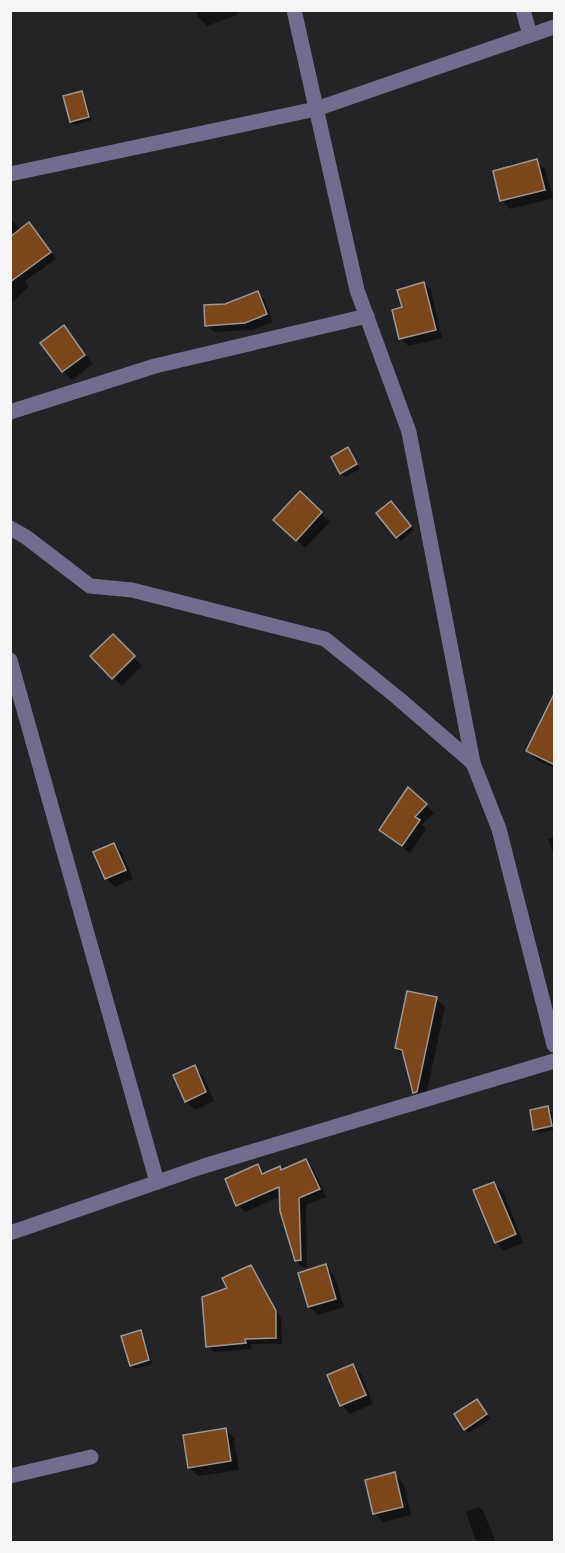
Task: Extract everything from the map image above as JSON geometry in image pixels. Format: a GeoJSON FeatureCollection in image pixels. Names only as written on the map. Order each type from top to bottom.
{"type":"FeatureCollection","features":[{"type":"Feature","properties":{"kind":"street"},"geometry":{"type":"LineString","coordinates":[[294,10],[357,290],[408,432],[473,763],[499,829],[555,1045]]}},
{"type":"Feature","properties":{"kind":"street"},"geometry":{"type":"LineString","coordinates":[[523,10],[530,35]]}},
{"type":"Feature","properties":{"kind":"street"},"geometry":{"type":"LineString","coordinates":[[10,174],[316,109],[555,27]]}},
{"type":"Feature","properties":{"kind":"street"},"geometry":{"type":"LineString","coordinates":[[10,412],[155,366],[367,316]]}},
{"type":"Feature","properties":{"kind":"street"},"geometry":{"type":"LineString","coordinates":[[10,528],[26,537],[90,586],[132,590],[325,639],[473,763]]}},
{"type":"Feature","properties":{"kind":"street"},"geometry":{"type":"LineString","coordinates":[[10,660],[157,1182]]}},
{"type":"Feature","properties":{"kind":"street"},"geometry":{"type":"LineString","coordinates":[[10,1233],[204,1166],[555,1061]]}},
{"type":"Feature","properties":{"kind":"street"},"geometry":{"type":"LineString","coordinates":[[10,1476],[91,1457]]}},
{"type":"Feature","properties":{"kind":"building"},"geometry":{"type":"Polygon","coordinates":[[[82,91],[89,117],[70,122],[63,96],[82,91]]]}},
{"type":"Feature","properties":{"kind":"building"},"geometry":{"type":"Polygon","coordinates":[[[537,159],[545,190],[500,201],[493,171],[537,159]]]}},
{"type":"Feature","properties":{"kind":"building"},"geometry":{"type":"Polygon","coordinates":[[[29,222],[51,252],[10,282],[10,237],[29,222]]]}},
{"type":"Feature","properties":{"kind":"building"},"geometry":{"type":"Polygon","coordinates":[[[424,282],[436,330],[399,339],[392,310],[402,307],[397,290],[424,282]]]}},
{"type":"Feature","properties":{"kind":"building"},"geometry":{"type":"Polygon","coordinates":[[[258,291],[267,314],[245,323],[205,326],[204,305],[225,304],[258,291]]]}},
{"type":"Feature","properties":{"kind":"building"},"geometry":{"type":"Polygon","coordinates":[[[64,325],[85,355],[62,372],[40,343],[64,325]]]}},
{"type":"Feature","properties":{"kind":"building"},"geometry":{"type":"Polygon","coordinates":[[[348,447],[357,464],[340,474],[331,457],[348,447]]]}},
{"type":"Feature","properties":{"kind":"building"},"geometry":{"type":"Polygon","coordinates":[[[300,491],[322,512],[296,541],[273,520],[300,491]]]}},
{"type":"Feature","properties":{"kind":"building"},"geometry":{"type":"Polygon","coordinates":[[[391,501],[411,526],[396,538],[376,513],[391,501]]]}},
{"type":"Feature","properties":{"kind":"building"},"geometry":{"type":"Polygon","coordinates":[[[113,634],[135,656],[112,679],[90,656],[113,634]]]}},
{"type":"Feature","properties":{"kind":"building"},"geometry":{"type":"Polygon","coordinates":[[[555,692],[555,765],[526,751],[555,692]]]}},
{"type":"Feature","properties":{"kind":"building"},"geometry":{"type":"Polygon","coordinates":[[[408,787],[427,804],[415,817],[420,820],[402,846],[379,830],[408,787]]]}},
{"type":"Feature","properties":{"kind":"building"},"geometry":{"type":"Polygon","coordinates":[[[114,843],[126,870],[105,879],[93,852],[114,843]]]}},
{"type":"Feature","properties":{"kind":"building"},"geometry":{"type":"Polygon","coordinates":[[[407,991],[437,997],[417,1092],[413,1093],[402,1050],[395,1048],[407,991]]]}},
{"type":"Feature","properties":{"kind":"building"},"geometry":{"type":"Polygon","coordinates":[[[195,1065],[206,1092],[185,1102],[173,1075],[195,1065]]]}},
{"type":"Feature","properties":{"kind":"building"},"geometry":{"type":"Polygon","coordinates":[[[548,1106],[552,1126],[533,1130],[530,1110],[548,1106]]]}},
{"type":"Feature","properties":{"kind":"building"},"geometry":{"type":"Polygon","coordinates":[[[306,1159],[320,1189],[299,1198],[301,1260],[295,1261],[280,1211],[279,1187],[236,1206],[225,1179],[258,1164],[262,1174],[280,1166],[281,1170],[306,1159]]]}},
{"type":"Feature","properties":{"kind":"building"},"geometry":{"type":"Polygon","coordinates":[[[494,1182],[516,1234],[495,1243],[473,1190],[494,1182]]]}},
{"type":"Feature","properties":{"kind":"building"},"geometry":{"type":"Polygon","coordinates":[[[326,1264],[336,1299],[308,1307],[298,1273],[326,1264]]]}},
{"type":"Feature","properties":{"kind":"building"},"geometry":{"type":"Polygon","coordinates":[[[251,1265],[276,1311],[276,1338],[245,1339],[246,1343],[206,1347],[202,1297],[227,1288],[222,1278],[251,1265]]]}},
{"type":"Feature","properties":{"kind":"building"},"geometry":{"type":"Polygon","coordinates":[[[141,1330],[149,1360],[130,1366],[121,1336],[141,1330]]]}},
{"type":"Feature","properties":{"kind":"building"},"geometry":{"type":"Polygon","coordinates":[[[353,1364],[366,1395],[340,1406],[327,1375],[353,1364]]]}},
{"type":"Feature","properties":{"kind":"building"},"geometry":{"type":"Polygon","coordinates":[[[477,1399],[487,1414],[464,1430],[454,1414],[477,1399]]]}},
{"type":"Feature","properties":{"kind":"building"},"geometry":{"type":"Polygon","coordinates":[[[226,1428],[231,1461],[188,1468],[183,1435],[226,1428]]]}},
{"type":"Feature","properties":{"kind":"building"},"geometry":{"type":"Polygon","coordinates":[[[395,1472],[403,1507],[373,1514],[365,1480],[395,1472]]]}}]}
